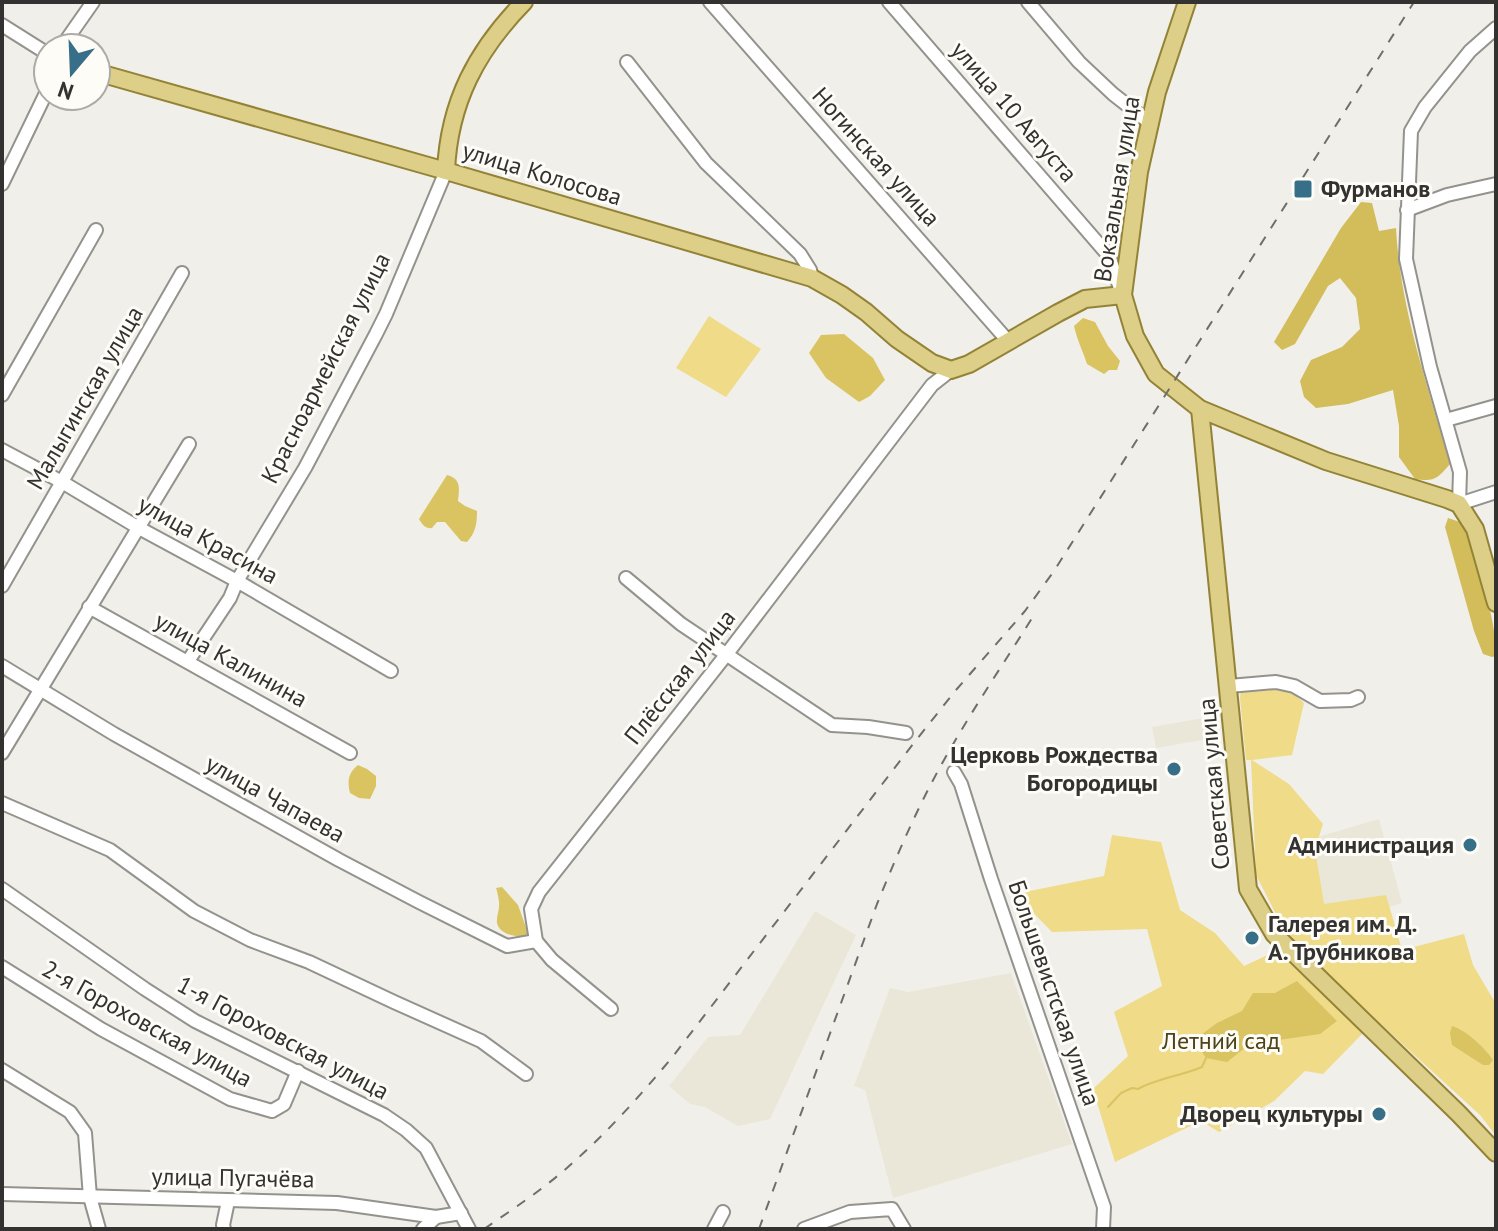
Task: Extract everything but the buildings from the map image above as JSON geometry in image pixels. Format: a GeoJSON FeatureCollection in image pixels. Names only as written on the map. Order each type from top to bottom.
{"type":"FeatureCollection","features":[{"type":"Feature","properties":{"kind":"main road","name":"Красноармейская улица"},"geometry":{"type":"LineString","coordinates":[[446,171],[453,118],[466,84],[484,50],[524,2]]}},
{"type":"Feature","properties":{"kind":"main road","name":"Вокзальная улица"},"geometry":{"type":"LineString","coordinates":[[1187,2],[1157,92],[1139,172],[1123,295],[1135,336],[1156,374],[1200,409],[1326,461],[1459,504]]}},
{"type":"Feature","properties":{"kind":"main road","name":"улица Колосова"},"geometry":{"type":"LineString","coordinates":[[112,77],[812,278],[842,295],[932,363],[951,370]]}},
{"type":"Feature","properties":{"kind":"main road"},"geometry":{"type":"LineString","coordinates":[[951,370],[969,364],[1085,299],[1123,295]]}},
{"type":"Feature","properties":{"kind":"main road","name":"Советская улица"},"geometry":{"type":"LineString","coordinates":[[1200,409],[1248,889],[1274,934],[1496,1153]]}},
{"type":"Feature","properties":{"kind":"main road"},"geometry":{"type":"LineString","coordinates":[[1459,504],[1475,529],[1493,581],[1496,603]]}},
{"type":"Feature","properties":{"kind":"street"},"geometry":{"type":"LineString","coordinates":[[72,32],[93,2]]}},
{"type":"Feature","properties":{"kind":"street","name":"Ногинская улица"},"geometry":{"type":"LineString","coordinates":[[710,2],[1008,341]]}},
{"type":"Feature","properties":{"kind":"street","name":"улица 10 Августа"},"geometry":{"type":"LineString","coordinates":[[889,2],[1109,256],[1123,295]]}},
{"type":"Feature","properties":{"kind":"street"},"geometry":{"type":"LineString","coordinates":[[1028,2],[1079,62],[1150,123]]}},
{"type":"Feature","properties":{"kind":"street"},"geometry":{"type":"LineString","coordinates":[[2,25],[32,44]]}},
{"type":"Feature","properties":{"kind":"street"},"geometry":{"type":"LineString","coordinates":[[1496,28],[1470,51],[1425,107],[1411,131],[1406,259],[1430,367],[1460,472],[1459,504],[1496,492]]}},
{"type":"Feature","properties":{"kind":"street"},"geometry":{"type":"LineString","coordinates":[[627,62],[706,163],[800,254],[812,278]]}},
{"type":"Feature","properties":{"kind":"street"},"geometry":{"type":"LineString","coordinates":[[2,184],[37,112]]}},
{"type":"Feature","properties":{"kind":"street","name":"Красноармейская улица"},"geometry":{"type":"LineString","coordinates":[[188,661],[230,598],[237,581],[305,468],[386,314],[446,171]]}},
{"type":"Feature","properties":{"kind":"street"},"geometry":{"type":"LineString","coordinates":[[1407,210],[1447,195],[1496,184]]}},
{"type":"Feature","properties":{"kind":"street"},"geometry":{"type":"LineString","coordinates":[[2,395],[96,230]]}},
{"type":"Feature","properties":{"kind":"street","name":"Малыгинская улица"},"geometry":{"type":"LineString","coordinates":[[2,586],[182,273]]}},
{"type":"Feature","properties":{"kind":"street","name":"Плёсская улица"},"geometry":{"type":"LineString","coordinates":[[536,941],[531,909],[539,892],[726,655],[932,385],[951,370]]}},
{"type":"Feature","properties":{"kind":"street"},"geometry":{"type":"LineString","coordinates":[[1446,420],[1496,406]]}},
{"type":"Feature","properties":{"kind":"street"},"geometry":{"type":"LineString","coordinates":[[2,753],[189,444]]}},
{"type":"Feature","properties":{"kind":"street","name":"улица Красина"},"geometry":{"type":"LineString","coordinates":[[2,450],[391,671]]}},
{"type":"Feature","properties":{"kind":"street"},"geometry":{"type":"LineString","coordinates":[[626,578],[681,624],[832,725],[906,733]]}},
{"type":"Feature","properties":{"kind":"street","name":"улица Калинина"},"geometry":{"type":"LineString","coordinates":[[89,607],[350,753]]}},
{"type":"Feature","properties":{"kind":"street","name":"улица Чапаева"},"geometry":{"type":"LineString","coordinates":[[2,666],[114,734],[419,902],[507,946],[536,941]]}},
{"type":"Feature","properties":{"kind":"street"},"geometry":{"type":"LineString","coordinates":[[1229,686],[1276,682],[1294,686],[1320,701],[1358,697]]}},
{"type":"Feature","properties":{"kind":"street","name":"Большевистская улица"},"geometry":{"type":"LineString","coordinates":[[954,772],[961,784],[1104,1207],[1103,1229]]}},
{"type":"Feature","properties":{"kind":"street"},"geometry":{"type":"LineString","coordinates":[[2,803],[110,850],[194,911],[250,940],[309,962],[481,1041],[526,1074]]}},
{"type":"Feature","properties":{"kind":"street","name":"1-я Гороховская улица"},"geometry":{"type":"LineString","coordinates":[[2,889],[195,1021],[384,1115],[406,1130],[426,1148],[469,1229]]}},
{"type":"Feature","properties":{"kind":"street"},"geometry":{"type":"LineString","coordinates":[[536,941],[552,960],[611,1009]]}},
{"type":"Feature","properties":{"kind":"street","name":"2-я Гороховская улица"},"geometry":{"type":"LineString","coordinates":[[2,967],[101,1029],[230,1099],[272,1111],[284,1104],[298,1071]]}},
{"type":"Feature","properties":{"kind":"street"},"geometry":{"type":"LineString","coordinates":[[2,1070],[70,1112],[85,1133],[90,1197],[99,1229]]}},
{"type":"Feature","properties":{"kind":"street","name":"улица Пугачёва"},"geometry":{"type":"LineString","coordinates":[[2,1194],[337,1203],[436,1217],[461,1213]]}},
{"type":"Feature","properties":{"kind":"street"},"geometry":{"type":"LineString","coordinates":[[224,1229],[228,1201]]}},
{"type":"Feature","properties":{"kind":"street"},"geometry":{"type":"LineString","coordinates":[[804,1229],[850,1212],[892,1209],[904,1229]]}},
{"type":"Feature","properties":{"kind":"street"},"geometry":{"type":"LineString","coordinates":[[714,1229],[723,1212]]}},
{"type":"Feature","properties":{"kind":"street"},"geometry":{"type":"LineString","coordinates":[[423,1229],[436,1217]]}},
{"type":"Feature","properties":{"kind":"shaded area"},"geometry":{"type":"Polygon","coordinates":[[[1361,202],[1372,203],[1379,231],[1396,228],[1409,318],[1450,464],[1431,480],[1415,479],[1399,457],[1399,426],[1393,390],[1348,404],[1316,408],[1304,397],[1300,381],[1311,360],[1342,347],[1360,329],[1356,298],[1340,278],[1328,286],[1295,344],[1282,350],[1274,342],[1341,228],[1361,202]]]}},
{"type":"Feature","properties":{"kind":"shaded area"},"geometry":{"type":"Polygon","coordinates":[[[1083,318],[1095,322],[1120,361],[1117,370],[1104,374],[1087,364],[1074,326],[1083,318]]]}},
{"type":"Feature","properties":{"kind":"shaded area"},"geometry":{"type":"Polygon","coordinates":[[[844,334],[873,358],[885,380],[870,396],[859,402],[826,378],[809,353],[821,335],[844,334]]]}},
{"type":"Feature","properties":{"kind":"shaded area"},"geometry":{"type":"Polygon","coordinates":[[[447,475],[457,482],[458,501],[477,511],[475,527],[467,542],[461,541],[445,522],[437,522],[430,528],[419,519],[447,475]]]}},
{"type":"Feature","properties":{"kind":"shaded area"},"geometry":{"type":"Polygon","coordinates":[[[1448,518],[1463,523],[1489,605],[1496,656],[1483,654],[1474,631],[1445,527],[1448,518]]]}},
{"type":"Feature","properties":{"kind":"shaded area"},"geometry":{"type":"Polygon","coordinates":[[[1204,718],[1208,739],[1156,748],[1152,727],[1204,718]]]}},
{"type":"Feature","properties":{"kind":"shaded area"},"geometry":{"type":"Polygon","coordinates":[[[358,765],[376,776],[376,786],[370,799],[350,793],[349,778],[358,765]]]}},
{"type":"Feature","properties":{"kind":"shaded area"},"geometry":{"type":"Polygon","coordinates":[[[1379,819],[1402,903],[1336,923],[1324,907],[1304,841],[1379,819]]]}},
{"type":"Feature","properties":{"kind":"shaded area"},"geometry":{"type":"Polygon","coordinates":[[[502,887],[518,905],[528,933],[526,936],[509,934],[498,927],[496,888],[502,887]]]}},
{"type":"Feature","properties":{"kind":"shaded area"},"geometry":{"type":"Polygon","coordinates":[[[815,911],[856,935],[770,1119],[738,1126],[705,1107],[690,1104],[669,1086],[708,1037],[740,1035],[815,911]]]}},
{"type":"Feature","properties":{"kind":"shaded area"},"geometry":{"type":"Polygon","coordinates":[[[1011,973],[1072,1144],[893,1198],[865,1090],[854,1086],[890,988],[908,992],[1011,973]]]}},
{"type":"Feature","properties":{"kind":"shaded area"},"geometry":{"type":"Polygon","coordinates":[[[1297,981],[1337,1021],[1320,1034],[1250,1044],[1227,1062],[1206,1058],[1194,1040],[1217,1023],[1242,1011],[1253,993],[1275,993],[1297,981]]]}},
{"type":"Feature","properties":{"kind":"shaded area"},"geometry":{"type":"Polygon","coordinates":[[[1452,1026],[1485,1050],[1493,1060],[1489,1065],[1483,1065],[1452,1045],[1452,1026]]]}},
{"type":"Feature","properties":{"kind":"green space"},"geometry":{"type":"Polygon","coordinates":[[[709,316],[761,349],[726,397],[676,368],[709,316]]]}},
{"type":"Feature","properties":{"kind":"green space"},"geometry":{"type":"Polygon","coordinates":[[[1288,688],[1304,703],[1292,755],[1252,760],[1289,784],[1323,824],[1315,849],[1324,904],[1386,895],[1402,950],[1464,934],[1473,965],[1496,1004],[1496,1136],[1481,1116],[1289,940],[1256,875],[1251,760],[1246,760],[1240,698],[1241,689],[1288,688]]]}},
{"type":"Feature","properties":{"kind":"green space","name":"Летний сад"},"geometry":{"type":"Polygon","coordinates":[[[1112,835],[1161,842],[1180,910],[1215,933],[1244,966],[1276,951],[1364,1032],[1323,1074],[1305,1071],[1274,1101],[1219,1132],[1201,1121],[1115,1162],[1093,1089],[1128,1056],[1114,1012],[1162,986],[1147,929],[1052,932],[1015,894],[1104,876],[1112,835]]]}},
{"type":"Feature","properties":{"kind":"waterway"},"geometry":{"type":"LineString","coordinates":[[1108,1107],[1121,1093],[1202,1067],[1206,1058]]}},
{"type":"Feature","properties":{"kind":"railway"},"geometry":{"type":"LineString","coordinates":[[484,1229],[568,1167],[649,1085],[913,744],[1025,611],[1054,571],[1414,2]]}},
{"type":"Feature","properties":{"kind":"railway"},"geometry":{"type":"LineString","coordinates":[[759,1229],[877,904],[908,831],[934,777],[1034,615]]}},
{"type":"Feature","properties":{"kind":"place","name":"Фурманов"},"geometry":{"type":"Point","coordinates":[1303,189]}},
{"type":"Feature","properties":{"kind":"place","name":"Церковь Рождества Богородицы"},"geometry":{"type":"Point","coordinates":[1174,769]}},
{"type":"Feature","properties":{"kind":"place","name":"Администрация"},"geometry":{"type":"Point","coordinates":[1470,845]}},
{"type":"Feature","properties":{"kind":"place","name":"Галерея им. Д. А. Трубникова"},"geometry":{"type":"Point","coordinates":[1252,938]}},
{"type":"Feature","properties":{"kind":"place","name":"Дворец культуры"},"geometry":{"type":"Point","coordinates":[1379,1114]}}]}
